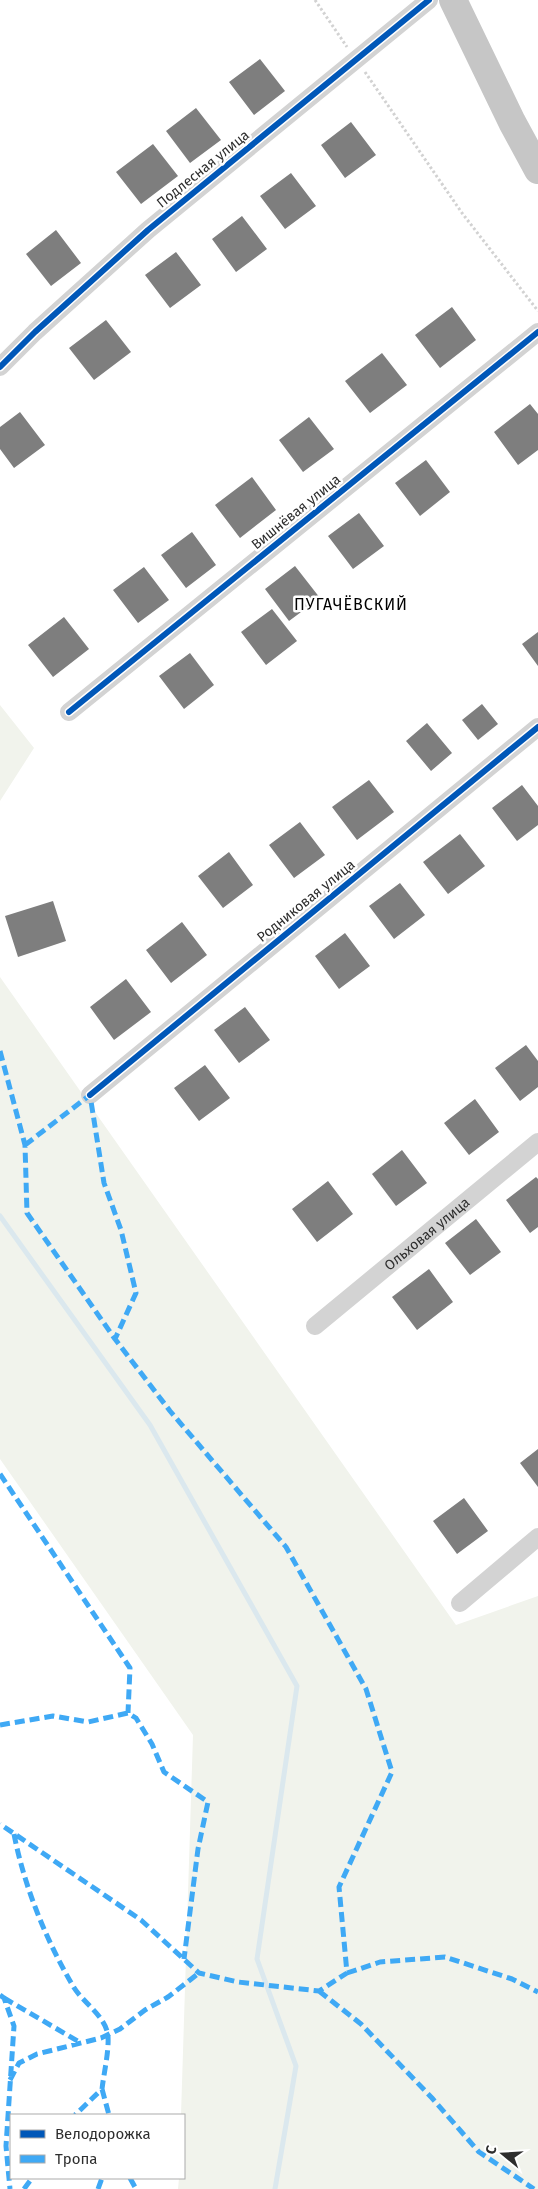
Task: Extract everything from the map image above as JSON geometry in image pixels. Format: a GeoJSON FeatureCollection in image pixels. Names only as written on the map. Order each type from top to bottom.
{"type":"FeatureCollection","features":[{"type":"Feature","properties":{"kind":"main road"},"geometry":{"type":"LineString","coordinates":[[453,0],[512,122],[538,170]]}},
{"type":"Feature","properties":{"kind":"street","name":"Подлесная улица"},"geometry":{"type":"LineString","coordinates":[[0,366],[148,230],[429,0]]}},
{"type":"Feature","properties":{"kind":"street","name":"Вишнёвая улица"},"geometry":{"type":"LineString","coordinates":[[69,712],[538,332]]}},
{"type":"Feature","properties":{"kind":"street","name":"Родниковая улица"},"geometry":{"type":"LineString","coordinates":[[90,1095],[538,727]]}},
{"type":"Feature","properties":{"kind":"street","name":"Ольховая улица"},"geometry":{"type":"LineString","coordinates":[[315,1326],[538,1142]]}},
{"type":"Feature","properties":{"kind":"street"},"geometry":{"type":"LineString","coordinates":[[460,1603],[538,1537]]}},
{"type":"Feature","properties":{"kind":"path"},"geometry":{"type":"LineString","coordinates":[[315,0],[462,213],[538,310]]}},
{"type":"Feature","properties":{"kind":"shaded area"},"geometry":{"type":"Polygon","coordinates":[[[0,705],[34,748],[0,801],[0,705]]]}},
{"type":"Feature","properties":{"kind":"shaded area"},"geometry":{"type":"Polygon","coordinates":[[[0,977],[456,1625],[538,1596],[538,2189],[178,2189],[179,2179],[185,2179],[185,2114],[181,2114],[193,1735],[0,1459],[0,977]]]}},
{"type":"Feature","properties":{"kind":"building"},"geometry":{"type":"Polygon","coordinates":[[[260,59],[285,91],[254,115],[229,82],[260,59]]]}},
{"type":"Feature","properties":{"kind":"building"},"geometry":{"type":"Polygon","coordinates":[[[196,108],[221,140],[190,163],[166,131],[196,108]]]}},
{"type":"Feature","properties":{"kind":"building"},"geometry":{"type":"Polygon","coordinates":[[[351,122],[376,155],[345,178],[321,145],[351,122]]]}},
{"type":"Feature","properties":{"kind":"building"},"geometry":{"type":"Polygon","coordinates":[[[153,144],[178,176],[141,204],[116,172],[153,144]]]}},
{"type":"Feature","properties":{"kind":"building"},"geometry":{"type":"Polygon","coordinates":[[[291,173],[316,206],[285,229],[260,196],[291,173]]]}},
{"type":"Feature","properties":{"kind":"building"},"geometry":{"type":"Polygon","coordinates":[[[242,216],[267,249],[236,272],[212,239],[242,216]]]}},
{"type":"Feature","properties":{"kind":"building"},"geometry":{"type":"Polygon","coordinates":[[[56,230],[81,263],[51,286],[26,254],[56,230]]]}},
{"type":"Feature","properties":{"kind":"building"},"geometry":{"type":"Polygon","coordinates":[[[176,252],[201,285],[170,308],[145,275],[176,252]]]}},
{"type":"Feature","properties":{"kind":"building"},"geometry":{"type":"Polygon","coordinates":[[[452,307],[476,340],[440,368],[415,335],[452,307]]]}},
{"type":"Feature","properties":{"kind":"building"},"geometry":{"type":"Polygon","coordinates":[[[106,320],[131,352],[94,380],[69,348],[106,320]]]}},
{"type":"Feature","properties":{"kind":"building"},"geometry":{"type":"Polygon","coordinates":[[[382,353],[407,385],[370,413],[345,381],[382,353]]]}},
{"type":"Feature","properties":{"kind":"building"},"geometry":{"type":"Polygon","coordinates":[[[530,404],[538,414],[538,450],[518,465],[494,432],[530,404]]]}},
{"type":"Feature","properties":{"kind":"building"},"geometry":{"type":"Polygon","coordinates":[[[20,412],[45,445],[14,468],[0,449],[0,427],[20,412]]]}},
{"type":"Feature","properties":{"kind":"building"},"geometry":{"type":"Polygon","coordinates":[[[309,417],[334,449],[303,472],[279,440],[309,417]]]}},
{"type":"Feature","properties":{"kind":"building"},"geometry":{"type":"Polygon","coordinates":[[[426,460],[450,492],[420,516],[395,483],[426,460]]]}},
{"type":"Feature","properties":{"kind":"building"},"geometry":{"type":"Polygon","coordinates":[[[252,477],[276,510],[240,538],[215,505],[252,477]]]}},
{"type":"Feature","properties":{"kind":"building"},"geometry":{"type":"Polygon","coordinates":[[[359,513],[384,546],[353,569],[328,536],[359,513]]]}},
{"type":"Feature","properties":{"kind":"building"},"geometry":{"type":"Polygon","coordinates":[[[192,532],[216,565],[186,588],[161,555],[192,532]]]}},
{"type":"Feature","properties":{"kind":"building"},"geometry":{"type":"Polygon","coordinates":[[[295,566],[320,598],[289,621],[265,589],[295,566]]]}},
{"type":"Feature","properties":{"kind":"building"},"geometry":{"type":"Polygon","coordinates":[[[144,567],[169,600],[138,623],[113,590],[144,567]]]}},
{"type":"Feature","properties":{"kind":"building"},"geometry":{"type":"Polygon","coordinates":[[[272,609],[297,641],[266,665],[241,632],[272,609]]]}},
{"type":"Feature","properties":{"kind":"building"},"geometry":{"type":"Polygon","coordinates":[[[64,617],[89,649],[53,677],[28,645],[64,617]]]}},
{"type":"Feature","properties":{"kind":"building"},"geometry":{"type":"Polygon","coordinates":[[[538,632],[538,666],[522,644],[538,632]]]}},
{"type":"Feature","properties":{"kind":"building"},"geometry":{"type":"Polygon","coordinates":[[[190,653],[214,685],[184,709],[159,676],[190,653]]]}},
{"type":"Feature","properties":{"kind":"building"},"geometry":{"type":"Polygon","coordinates":[[[482,704],[498,724],[478,740],[462,720],[482,704]]]}},
{"type":"Feature","properties":{"kind":"building"},"geometry":{"type":"Polygon","coordinates":[[[427,723],[452,753],[431,771],[406,741],[427,723]]]}},
{"type":"Feature","properties":{"kind":"building"},"geometry":{"type":"Polygon","coordinates":[[[369,780],[394,812],[357,840],[332,807],[369,780]]]}},
{"type":"Feature","properties":{"kind":"building"},"geometry":{"type":"Polygon","coordinates":[[[522,785],[538,806],[538,825],[517,841],[492,808],[522,785]]]}},
{"type":"Feature","properties":{"kind":"building"},"geometry":{"type":"Polygon","coordinates":[[[300,822],[325,855],[294,878],[269,845],[300,822]]]}},
{"type":"Feature","properties":{"kind":"building"},"geometry":{"type":"Polygon","coordinates":[[[460,834],[485,866],[448,894],[423,862],[460,834]]]}},
{"type":"Feature","properties":{"kind":"building"},"geometry":{"type":"Polygon","coordinates":[[[229,852],[253,885],[223,908],[198,876],[229,852]]]}},
{"type":"Feature","properties":{"kind":"building"},"geometry":{"type":"Polygon","coordinates":[[[400,883],[425,915],[394,939],[369,906],[400,883]]]}},
{"type":"Feature","properties":{"kind":"building"},"geometry":{"type":"Polygon","coordinates":[[[53,901],[66,941],[18,957],[5,916],[53,901]]]}},
{"type":"Feature","properties":{"kind":"building"},"geometry":{"type":"Polygon","coordinates":[[[182,922],[207,955],[171,983],[146,950],[182,922]]]}},
{"type":"Feature","properties":{"kind":"building"},"geometry":{"type":"Polygon","coordinates":[[[345,933],[370,966],[339,989],[315,956],[345,933]]]}},
{"type":"Feature","properties":{"kind":"building"},"geometry":{"type":"Polygon","coordinates":[[[126,979],[151,1012],[114,1040],[90,1007],[126,979]]]}},
{"type":"Feature","properties":{"kind":"building"},"geometry":{"type":"Polygon","coordinates":[[[245,1007],[270,1040],[239,1063],[214,1030],[245,1007]]]}},
{"type":"Feature","properties":{"kind":"building"},"geometry":{"type":"Polygon","coordinates":[[[526,1045],[538,1061],[538,1087],[520,1101],[495,1068],[526,1045]]]}},
{"type":"Feature","properties":{"kind":"building"},"geometry":{"type":"Polygon","coordinates":[[[205,1065],[230,1098],[199,1121],[174,1088],[205,1065]]]}},
{"type":"Feature","properties":{"kind":"building"},"geometry":{"type":"Polygon","coordinates":[[[475,1099],[499,1132],[469,1155],[444,1123],[475,1099]]]}},
{"type":"Feature","properties":{"kind":"building"},"geometry":{"type":"Polygon","coordinates":[[[402,1150],[427,1183],[396,1206],[372,1174],[402,1150]]]}},
{"type":"Feature","properties":{"kind":"building"},"geometry":{"type":"Polygon","coordinates":[[[536,1177],[538,1179],[538,1227],[530,1233],[506,1200],[536,1177]]]}},
{"type":"Feature","properties":{"kind":"building"},"geometry":{"type":"Polygon","coordinates":[[[328,1181],[353,1214],[317,1242],[292,1209],[328,1181]]]}},
{"type":"Feature","properties":{"kind":"building"},"geometry":{"type":"Polygon","coordinates":[[[476,1219],[501,1252],[470,1275],[445,1243],[476,1219]]]}},
{"type":"Feature","properties":{"kind":"building"},"geometry":{"type":"Polygon","coordinates":[[[429,1269],[453,1302],[417,1330],[392,1297],[429,1269]]]}},
{"type":"Feature","properties":{"kind":"building"},"geometry":{"type":"Polygon","coordinates":[[[538,1449],[538,1487],[520,1463],[538,1449]]]}},
{"type":"Feature","properties":{"kind":"building"},"geometry":{"type":"Polygon","coordinates":[[[464,1498],[488,1531],[457,1554],[433,1521],[464,1498]]]}},
{"type":"Feature","properties":{"kind":"waterway"},"geometry":{"type":"LineString","coordinates":[[0,1216],[150,1425],[297,1686],[257,1959],[296,2066],[275,2189]]}},
{"type":"Feature","properties":{"kind":"marked path"},"geometry":{"type":"LineString","coordinates":[[0,1051],[25,1145],[27,1213],[115,1339],[170,1411],[286,1547],[366,1689],[392,1772],[339,1887],[347,1973],[319,1991],[238,1982],[199,1973],[141,1920],[0,1824]]}},
{"type":"Feature","properties":{"kind":"marked path"},"geometry":{"type":"LineString","coordinates":[[25,1145],[90,1095],[104,1183],[121,1230],[136,1293],[115,1339]]}},
{"type":"Feature","properties":{"kind":"marked path"},"geometry":{"type":"LineString","coordinates":[[0,1474],[130,1668],[128,1713]]}},
{"type":"Feature","properties":{"kind":"marked path"},"geometry":{"type":"LineString","coordinates":[[0,1725],[53,1716],[88,1722],[128,1713],[136,1718],[152,1744],[164,1772],[208,1802],[198,1849],[184,1959]]}},
{"type":"Feature","properties":{"kind":"marked path"},"geometry":{"type":"LineString","coordinates":[[14,1834],[30,1893],[45,1931],[73,1986],[103,2022],[108,2036],[102,2089],[76,2114]]}},
{"type":"Feature","properties":{"kind":"marked path"},"geometry":{"type":"LineString","coordinates":[[347,1973],[380,1962],[445,1957],[512,1979],[538,1992]]}},
{"type":"Feature","properties":{"kind":"marked path"},"geometry":{"type":"LineString","coordinates":[[10,2080],[19,2063],[37,2054],[101,2038],[120,2029],[145,2010],[168,1997],[199,1973]]}},
{"type":"Feature","properties":{"kind":"marked path"},"geometry":{"type":"LineString","coordinates":[[319,1991],[361,2024],[432,2098],[479,2152],[534,2189]]}},
{"type":"Feature","properties":{"kind":"marked path"},"geometry":{"type":"LineString","coordinates":[[0,1995],[4,1998],[14,2026],[6,2146],[10,2189]]}},
{"type":"Feature","properties":{"kind":"marked path"},"geometry":{"type":"LineString","coordinates":[[4,1998],[81,2043]]}},
{"type":"Feature","properties":{"kind":"marked path"},"geometry":{"type":"LineString","coordinates":[[102,2089],[109,2114]]}},
{"type":"Feature","properties":{"kind":"marked path"},"geometry":{"type":"LineString","coordinates":[[24,2189],[31,2179]]}},
{"type":"Feature","properties":{"kind":"marked path"},"geometry":{"type":"LineString","coordinates":[[98,2189],[102,2179]]}},
{"type":"Feature","properties":{"kind":"marked path"},"geometry":{"type":"LineString","coordinates":[[131,2179],[136,2189]]}},
{"type":"Feature","properties":{"kind":"cycle path"},"geometry":{"type":"LineString","coordinates":[[0,367],[35,332],[148,230],[429,0]]}},
{"type":"Feature","properties":{"kind":"cycle path"},"geometry":{"type":"LineString","coordinates":[[69,712],[538,332]]}},
{"type":"Feature","properties":{"kind":"cycle path"},"geometry":{"type":"LineString","coordinates":[[90,1095],[538,727]]}},
{"type":"Feature","properties":{"kind":"district","name":"ПУГАЧЁВСКИЙ"},"geometry":{"type":"Point","coordinates":[351,604]}}]}
